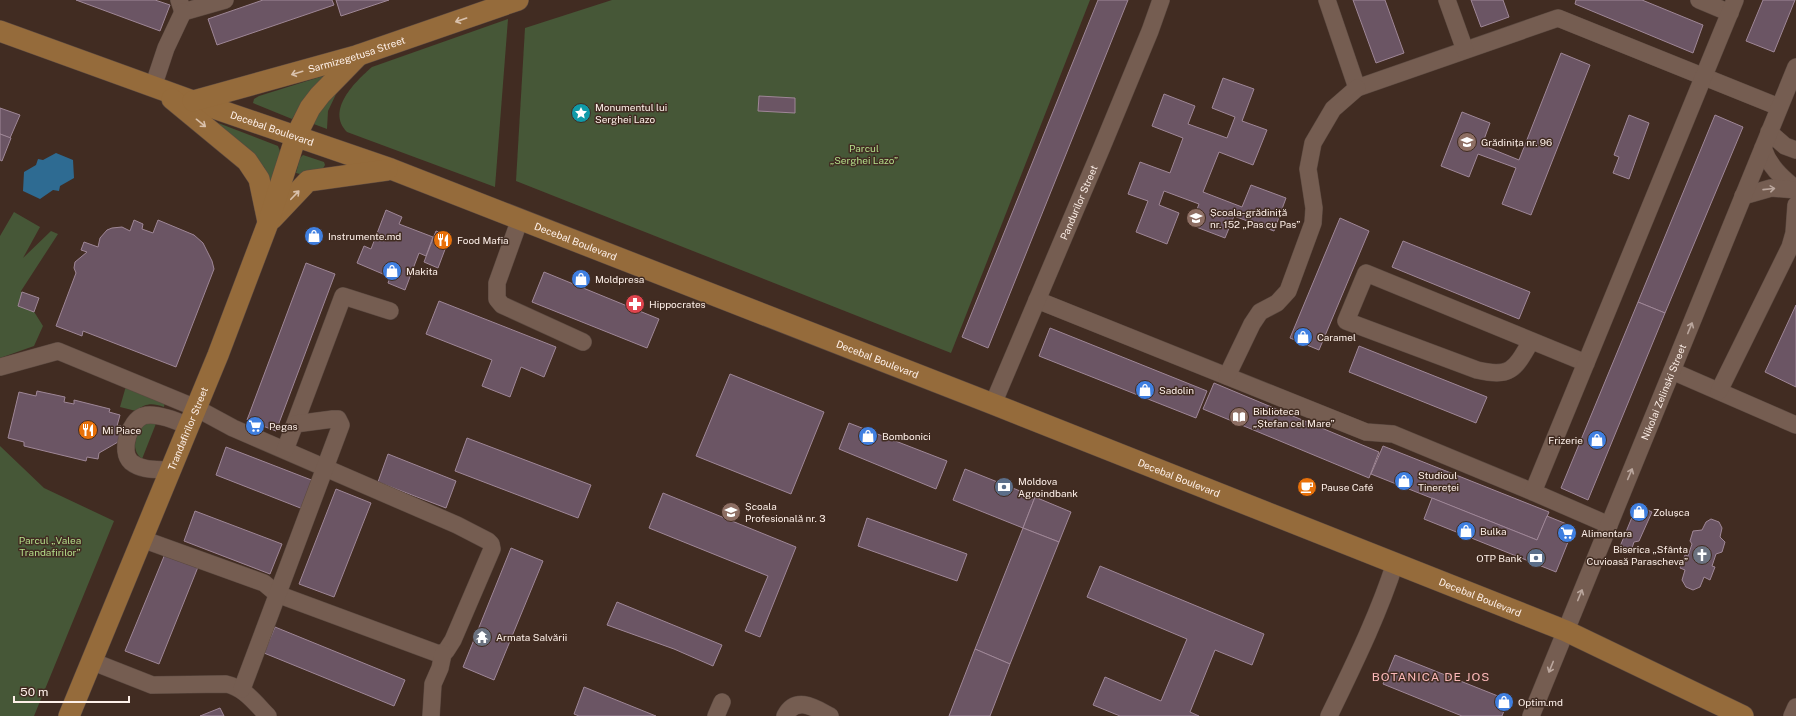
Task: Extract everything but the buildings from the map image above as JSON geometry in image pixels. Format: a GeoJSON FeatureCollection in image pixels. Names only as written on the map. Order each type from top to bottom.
{"type":"FeatureCollection","features":[{"type":"Feature","properties":{"kind":"main road","name":"Sarmizegetusa Street"},"geometry":{"type":"LineString","coordinates":[[193,102],[359,55],[496,4],[518,0]]}},
{"type":"Feature","properties":{"kind":"main road","name":"Decebal Boulevard"},"geometry":{"type":"LineString","coordinates":[[0,31],[193,102],[391,169],[993,404],[1566,631],[1743,716]]}},
{"type":"Feature","properties":{"kind":"main road","name":"Trandafirilor Street"},"geometry":{"type":"LineString","coordinates":[[69,716],[192,417],[268,223],[296,136],[310,108],[320,95],[359,55]]}},
{"type":"Feature","properties":{"kind":"main road"},"geometry":{"type":"LineString","coordinates":[[157,88],[247,161],[259,180],[268,223]]}},
{"type":"Feature","properties":{"kind":"main road"},"geometry":{"type":"LineString","coordinates":[[268,223],[308,181],[391,169]]}},
{"type":"Feature","properties":{"kind":"street"},"geometry":{"type":"LineString","coordinates":[[157,88],[166,48],[181,6],[225,0]]}},
{"type":"Feature","properties":{"kind":"street","name":"Pandurilor Street"},"geometry":{"type":"LineString","coordinates":[[993,404],[1150,32],[1161,0]]}},
{"type":"Feature","properties":{"kind":"street"},"geometry":{"type":"LineString","coordinates":[[1327,0],[1357,88]]}},
{"type":"Feature","properties":{"kind":"street"},"geometry":{"type":"LineString","coordinates":[[1447,0],[1464,50]]}},
{"type":"Feature","properties":{"kind":"street"},"geometry":{"type":"LineString","coordinates":[[1533,492],[1733,7],[1699,0]]}},
{"type":"Feature","properties":{"kind":"street"},"geometry":{"type":"LineString","coordinates":[[1227,376],[1252,324],[1260,312],[1277,303],[1288,291],[1313,223],[1314,208],[1308,169],[1313,143],[1333,109],[1357,88],[1558,18],[1779,107]]}},
{"type":"Feature","properties":{"kind":"street","name":"Nikolai Zelinski Street"},"geometry":{"type":"LineString","coordinates":[[1531,716],[1796,67]]}},
{"type":"Feature","properties":{"kind":"street"},"geometry":{"type":"LineString","coordinates":[[1766,140],[1796,150]]}},
{"type":"Feature","properties":{"kind":"street"},"geometry":{"type":"LineString","coordinates":[[1766,140],[1772,167],[1796,189]]}},
{"type":"Feature","properties":{"kind":"street"},"geometry":{"type":"LineString","coordinates":[[1743,196],[1770,188],[1796,189]]}},
{"type":"Feature","properties":{"kind":"street"},"geometry":{"type":"LineString","coordinates":[[1719,391],[1790,247],[1794,233],[1796,205]]}},
{"type":"Feature","properties":{"kind":"street"},"geometry":{"type":"LineString","coordinates":[[520,219],[497,283],[497,299],[502,305],[583,342]]}},
{"type":"Feature","properties":{"kind":"street"},"geometry":{"type":"LineString","coordinates":[[1531,342],[1519,362],[1508,371],[1500,374],[1488,373],[1346,321],[1366,273],[1531,342],[1586,362]]}},
{"type":"Feature","properties":{"kind":"street"},"geometry":{"type":"LineString","coordinates":[[285,450],[343,296],[390,311]]}},
{"type":"Feature","properties":{"kind":"street"},"geometry":{"type":"LineString","coordinates":[[1037,300],[1366,432],[1393,434],[1609,525]]}},
{"type":"Feature","properties":{"kind":"street"},"geometry":{"type":"LineString","coordinates":[[0,367],[58,351],[192,417],[233,428],[285,450],[457,525],[482,537],[491,544],[492,549],[453,640],[443,654],[440,668],[433,684],[431,716]]}},
{"type":"Feature","properties":{"kind":"street"},"geometry":{"type":"LineString","coordinates":[[1672,371],[1796,425]]}},
{"type":"Feature","properties":{"kind":"street"},"geometry":{"type":"LineString","coordinates":[[170,470],[144,469],[131,461],[126,449],[134,424],[140,418],[148,415],[169,418],[192,417]]}},
{"type":"Feature","properties":{"kind":"street"},"geometry":{"type":"LineString","coordinates":[[242,689],[325,467],[340,432],[341,422],[333,419],[295,424]]}},
{"type":"Feature","properties":{"kind":"street"},"geometry":{"type":"LineString","coordinates":[[142,538],[264,583],[277,594],[439,654],[443,654]]}},
{"type":"Feature","properties":{"kind":"street"},"geometry":{"type":"LineString","coordinates":[[1329,716],[1368,635],[1387,588],[1395,563]]}},
{"type":"Feature","properties":{"kind":"street"},"geometry":{"type":"LineString","coordinates":[[91,662],[152,685],[194,686],[226,684],[242,689],[268,716]]}},
{"type":"Feature","properties":{"kind":"street"},"geometry":{"type":"LineString","coordinates":[[785,716],[788,710],[807,704],[830,716]]}},
{"type":"Feature","properties":{"kind":"street"},"geometry":{"type":"LineString","coordinates":[[1792,716],[1796,707]]}},
{"type":"Feature","properties":{"kind":"green space","name":"Parcul „Serghei Lazo”"},"geometry":{"type":"Polygon","coordinates":[[[612,0],[1090,0],[951,353],[516,181],[525,28],[612,0]]]}},
{"type":"Feature","properties":{"kind":"green space"},"geometry":{"type":"Polygon","coordinates":[[[508,19],[495,187],[347,132],[341,123],[339,115],[345,96],[358,80],[372,67],[508,19]]]}},
{"type":"Feature","properties":{"kind":"green space"},"geometry":{"type":"Polygon","coordinates":[[[323,76],[325,77],[302,103],[292,119],[253,103],[254,99],[259,96],[323,76]]]}},
{"type":"Feature","properties":{"kind":"green space"},"geometry":{"type":"Polygon","coordinates":[[[337,92],[328,111],[327,129],[311,123],[317,111],[337,92]]]}},
{"type":"Feature","properties":{"kind":"green space"},"geometry":{"type":"Polygon","coordinates":[[[213,121],[278,146],[281,154],[272,184],[264,167],[213,121]]]}},
{"type":"Feature","properties":{"kind":"green space"},"geometry":{"type":"Polygon","coordinates":[[[303,155],[324,162],[325,165],[322,170],[300,174],[296,173],[300,158],[303,155]]]}},
{"type":"Feature","properties":{"kind":"green space"},"geometry":{"type":"Polygon","coordinates":[[[14,212],[40,227],[23,258],[51,231],[58,234],[21,291],[43,326],[34,346],[0,358],[0,236],[14,212]]]}},
{"type":"Feature","properties":{"kind":"green space"},"geometry":{"type":"Polygon","coordinates":[[[126,386],[165,401],[164,407],[149,404],[136,411],[120,407],[126,386]]]}},
{"type":"Feature","properties":{"kind":"green space"},"geometry":{"type":"Polygon","coordinates":[[[157,421],[142,459],[138,455],[135,447],[138,434],[142,425],[157,421]]]}},
{"type":"Feature","properties":{"kind":"green space","name":"Parcul „Valea Trandafirilor”"},"geometry":{"type":"Polygon","coordinates":[[[0,446],[44,488],[114,521],[34,716],[0,716],[0,446]]]}},
{"type":"Feature","properties":{"kind":"water"},"geometry":{"type":"Polygon","coordinates":[[[56,153],[73,160],[74,178],[60,186],[59,191],[53,190],[40,199],[23,191],[24,172],[36,165],[38,159],[43,160],[56,153]]]}},
{"type":"Feature","properties":{"kind":"place","name":"Monumentul lui Serghei Lazo"},"geometry":{"type":"Point","coordinates":[581,113]}},
{"type":"Feature","properties":{"kind":"place","name":"Grădinița nr. 96"},"geometry":{"type":"Point","coordinates":[1467,142]}},
{"type":"Feature","properties":{"kind":"place","name":"Școala-grădiniță nr. 152 „Pas cu Pas”"},"geometry":{"type":"Point","coordinates":[1196,218]}},
{"type":"Feature","properties":{"kind":"place","name":"Instrumente.md"},"geometry":{"type":"Point","coordinates":[314,236]}},
{"type":"Feature","properties":{"kind":"place","name":"Food Mafia"},"geometry":{"type":"Point","coordinates":[443,240]}},
{"type":"Feature","properties":{"kind":"place","name":"Makita"},"geometry":{"type":"Point","coordinates":[392,271]}},
{"type":"Feature","properties":{"kind":"place","name":"Moldpresa"},"geometry":{"type":"Point","coordinates":[581,279]}},
{"type":"Feature","properties":{"kind":"place","name":"Hippocrates"},"geometry":{"type":"Point","coordinates":[635,304]}},
{"type":"Feature","properties":{"kind":"place","name":"Caramel"},"geometry":{"type":"Point","coordinates":[1303,337]}},
{"type":"Feature","properties":{"kind":"place","name":"Sadolin"},"geometry":{"type":"Point","coordinates":[1145,390]}},
{"type":"Feature","properties":{"kind":"place","name":"Biblioteca „Ștefan cel Mare”"},"geometry":{"type":"Point","coordinates":[1239,417]}},
{"type":"Feature","properties":{"kind":"place","name":"Pegas"},"geometry":{"type":"Point","coordinates":[255,426]}},
{"type":"Feature","properties":{"kind":"place","name":"Mi Piace"},"geometry":{"type":"Point","coordinates":[88,430]}},
{"type":"Feature","properties":{"kind":"place","name":"Bombonici"},"geometry":{"type":"Point","coordinates":[868,436]}},
{"type":"Feature","properties":{"kind":"place","name":"Frizerie"},"geometry":{"type":"Point","coordinates":[1597,440]}},
{"type":"Feature","properties":{"kind":"place","name":"Studioul Tinereței"},"geometry":{"type":"Point","coordinates":[1404,481]}},
{"type":"Feature","properties":{"kind":"place","name":"Moldova Agroindbank"},"geometry":{"type":"Point","coordinates":[1004,487]}},
{"type":"Feature","properties":{"kind":"place","name":"Pause Café"},"geometry":{"type":"Point","coordinates":[1307,487]}},
{"type":"Feature","properties":{"kind":"place","name":"Școala Profesională nr. 3"},"geometry":{"type":"Point","coordinates":[731,512]}},
{"type":"Feature","properties":{"kind":"place","name":"Zolușca"},"geometry":{"type":"Point","coordinates":[1639,512]}},
{"type":"Feature","properties":{"kind":"place","name":"Bulka"},"geometry":{"type":"Point","coordinates":[1466,531]}},
{"type":"Feature","properties":{"kind":"place","name":"Alimentara"},"geometry":{"type":"Point","coordinates":[1567,533]}},
{"type":"Feature","properties":{"kind":"place","name":"Biserica „Sfânta Cuvioasă Parascheva”"},"geometry":{"type":"Point","coordinates":[1702,555]}},
{"type":"Feature","properties":{"kind":"place","name":"OTP Bank"},"geometry":{"type":"Point","coordinates":[1536,558]}},
{"type":"Feature","properties":{"kind":"place","name":"Armata Salvării"},"geometry":{"type":"Point","coordinates":[482,637]}},
{"type":"Feature","properties":{"kind":"place","name":"Optim.md"},"geometry":{"type":"Point","coordinates":[1504,702]}},
{"type":"Feature","properties":{"kind":"district","name":"BOTANICA DE JOS"},"geometry":{"type":"Point","coordinates":[1431,677]}}]}
